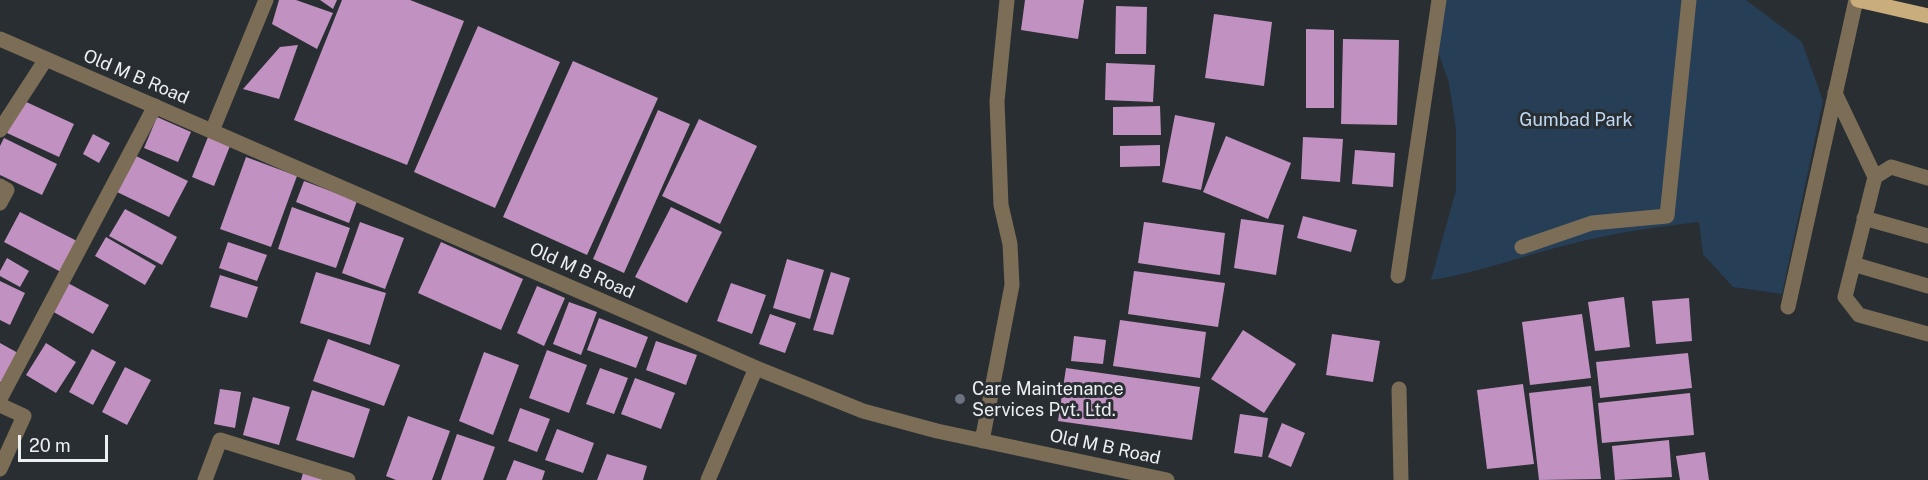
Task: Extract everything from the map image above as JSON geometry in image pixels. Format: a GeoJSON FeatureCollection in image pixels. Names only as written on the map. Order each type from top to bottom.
{"type":"FeatureCollection","features":[{"type":"Feature","properties":{"kind":"main road"},"geometry":{"type":"LineString","coordinates":[[1857,0],[1928,16]]}},
{"type":"Feature","properties":{"kind":"street"},"geometry":{"type":"LineString","coordinates":[[212,131],[266,0]]}},
{"type":"Feature","properties":{"kind":"street"},"geometry":{"type":"LineString","coordinates":[[982,441],[1012,285],[1010,244],[1001,205],[997,101],[1007,0]]}},
{"type":"Feature","properties":{"kind":"street"},"geometry":{"type":"LineString","coordinates":[[1398,276],[1439,0]]}},
{"type":"Feature","properties":{"kind":"street"},"geometry":{"type":"LineString","coordinates":[[1522,247],[1592,223],[1667,216],[1689,0]]}},
{"type":"Feature","properties":{"kind":"street"},"geometry":{"type":"LineString","coordinates":[[1788,307],[1857,0]]}},
{"type":"Feature","properties":{"kind":"street","name":"Old M B Road"},"geometry":{"type":"LineString","coordinates":[[0,39],[756,368],[863,411],[936,431],[1156,479]]}},
{"type":"Feature","properties":{"kind":"street"},"geometry":{"type":"LineString","coordinates":[[0,130],[46,59]]}},
{"type":"Feature","properties":{"kind":"street"},"geometry":{"type":"LineString","coordinates":[[1835,93],[1875,177],[1845,297],[1859,315],[1928,334]]}},
{"type":"Feature","properties":{"kind":"street"},"geometry":{"type":"LineString","coordinates":[[0,399],[155,106]]}},
{"type":"Feature","properties":{"kind":"street"},"geometry":{"type":"LineString","coordinates":[[1875,177],[1891,167],[1928,178]]}},
{"type":"Feature","properties":{"kind":"street"},"geometry":{"type":"LineString","coordinates":[[0,186],[7,190],[0,203]]}},
{"type":"Feature","properties":{"kind":"street"},"geometry":{"type":"LineString","coordinates":[[1864,218],[1928,236]]}},
{"type":"Feature","properties":{"kind":"street"},"geometry":{"type":"LineString","coordinates":[[1853,264],[1928,286]]}},
{"type":"Feature","properties":{"kind":"street"},"geometry":{"type":"LineString","coordinates":[[708,480],[756,368]]}},
{"type":"Feature","properties":{"kind":"street"},"geometry":{"type":"LineString","coordinates":[[1399,389],[1401,480]]}},
{"type":"Feature","properties":{"kind":"street"},"geometry":{"type":"LineString","coordinates":[[0,405],[24,416],[0,469]]}},
{"type":"Feature","properties":{"kind":"street"},"geometry":{"type":"LineString","coordinates":[[205,480],[220,440],[348,480]]}},
{"type":"Feature","properties":{"kind":"green space","name":"Gumbad Park"},"geometry":{"type":"Polygon","coordinates":[[[1439,0],[1746,0],[1802,42],[1823,101],[1782,294],[1733,287],[1703,254],[1699,222],[1603,237],[1553,248],[1467,273],[1431,280],[1456,190],[1456,130],[1449,83],[1437,49],[1439,0]]]}},
{"type":"Feature","properties":{"kind":"building"},"geometry":{"type":"Polygon","coordinates":[[[279,0],[296,0],[333,13],[317,49],[272,24],[279,0]]]}},
{"type":"Feature","properties":{"kind":"building"},"geometry":{"type":"Polygon","coordinates":[[[320,0],[337,0],[333,9],[320,0]]]}},
{"type":"Feature","properties":{"kind":"building"},"geometry":{"type":"Polygon","coordinates":[[[342,0],[410,0],[464,21],[407,165],[294,120],[342,0]]]}},
{"type":"Feature","properties":{"kind":"building"},"geometry":{"type":"Polygon","coordinates":[[[1025,0],[1084,0],[1078,39],[1021,30],[1025,0]]]}},
{"type":"Feature","properties":{"kind":"building"},"geometry":{"type":"Polygon","coordinates":[[[1116,6],[1147,7],[1146,54],[1115,54],[1116,6]]]}},
{"type":"Feature","properties":{"kind":"building"},"geometry":{"type":"Polygon","coordinates":[[[1214,14],[1272,22],[1264,86],[1205,78],[1214,14]]]}},
{"type":"Feature","properties":{"kind":"building"},"geometry":{"type":"Polygon","coordinates":[[[478,26],[560,62],[495,208],[414,172],[478,26]]]}},
{"type":"Feature","properties":{"kind":"building"},"geometry":{"type":"Polygon","coordinates":[[[1306,29],[1334,30],[1334,108],[1306,108],[1306,29]]]}},
{"type":"Feature","properties":{"kind":"building"},"geometry":{"type":"Polygon","coordinates":[[[1343,39],[1399,40],[1397,125],[1341,124],[1343,39]]]}},
{"type":"Feature","properties":{"kind":"building"},"geometry":{"type":"Polygon","coordinates":[[[298,45],[279,99],[243,89],[280,47],[298,45]]]}},
{"type":"Feature","properties":{"kind":"building"},"geometry":{"type":"Polygon","coordinates":[[[573,61],[658,98],[587,255],[503,217],[573,61]]]}},
{"type":"Feature","properties":{"kind":"building"},"geometry":{"type":"Polygon","coordinates":[[[1106,63],[1155,65],[1153,102],[1105,100],[1106,63]]]}},
{"type":"Feature","properties":{"kind":"building"},"geometry":{"type":"Polygon","coordinates":[[[22,100],[74,124],[59,157],[7,133],[22,100]]]}},
{"type":"Feature","properties":{"kind":"building"},"geometry":{"type":"Polygon","coordinates":[[[1160,106],[1161,135],[1113,135],[1113,107],[1160,106]]]}},
{"type":"Feature","properties":{"kind":"building"},"geometry":{"type":"Polygon","coordinates":[[[658,110],[690,124],[624,273],[593,259],[658,110]]]}},
{"type":"Feature","properties":{"kind":"building"},"geometry":{"type":"Polygon","coordinates":[[[1175,115],[1215,123],[1201,190],[1162,182],[1175,115]]]}},
{"type":"Feature","properties":{"kind":"building"},"geometry":{"type":"Polygon","coordinates":[[[157,117],[191,132],[178,162],[144,148],[157,117]]]}},
{"type":"Feature","properties":{"kind":"building"},"geometry":{"type":"Polygon","coordinates":[[[699,119],[757,146],[720,224],[662,196],[699,119]]]}},
{"type":"Feature","properties":{"kind":"building"},"geometry":{"type":"Polygon","coordinates":[[[93,134],[110,143],[99,163],[83,154],[93,134]]]}},
{"type":"Feature","properties":{"kind":"building"},"geometry":{"type":"Polygon","coordinates":[[[1226,136],[1291,163],[1268,219],[1203,192],[1226,136]]]}},
{"type":"Feature","properties":{"kind":"building"},"geometry":{"type":"Polygon","coordinates":[[[208,137],[230,146],[214,186],[192,177],[208,137]]]}},
{"type":"Feature","properties":{"kind":"building"},"geometry":{"type":"Polygon","coordinates":[[[1303,137],[1343,139],[1340,182],[1301,179],[1303,137]]]}},
{"type":"Feature","properties":{"kind":"building"},"geometry":{"type":"Polygon","coordinates":[[[4,138],[57,164],[42,195],[0,175],[0,146],[4,138]]]}},
{"type":"Feature","properties":{"kind":"building"},"geometry":{"type":"Polygon","coordinates":[[[1160,145],[1160,166],[1120,167],[1120,146],[1160,145]]]}},
{"type":"Feature","properties":{"kind":"building"},"geometry":{"type":"Polygon","coordinates":[[[1355,150],[1395,153],[1393,187],[1352,184],[1355,150]]]}},
{"type":"Feature","properties":{"kind":"building"},"geometry":{"type":"Polygon","coordinates":[[[136,156],[188,181],[169,217],[117,192],[136,156]]]}},
{"type":"Feature","properties":{"kind":"building"},"geometry":{"type":"Polygon","coordinates":[[[246,157],[297,176],[271,247],[220,229],[246,157]]]}},
{"type":"Feature","properties":{"kind":"building"},"geometry":{"type":"Polygon","coordinates":[[[304,181],[357,201],[349,223],[296,202],[304,181]]]}},
{"type":"Feature","properties":{"kind":"building"},"geometry":{"type":"Polygon","coordinates":[[[292,207],[350,228],[336,268],[278,249],[292,207]]]}},
{"type":"Feature","properties":{"kind":"building"},"geometry":{"type":"Polygon","coordinates":[[[671,207],[722,232],[687,303],[635,277],[671,207]]]}},
{"type":"Feature","properties":{"kind":"building"},"geometry":{"type":"Polygon","coordinates":[[[125,209],[177,237],[162,265],[109,236],[125,209]]]}},
{"type":"Feature","properties":{"kind":"building"},"geometry":{"type":"Polygon","coordinates":[[[20,212],[77,241],[61,272],[4,242],[20,212]]]}},
{"type":"Feature","properties":{"kind":"building"},"geometry":{"type":"Polygon","coordinates":[[[1303,216],[1357,230],[1351,252],[1297,238],[1303,216]]]}},
{"type":"Feature","properties":{"kind":"building"},"geometry":{"type":"Polygon","coordinates":[[[1241,219],[1284,225],[1276,275],[1234,268],[1241,219]]]}},
{"type":"Feature","properties":{"kind":"building"},"geometry":{"type":"Polygon","coordinates":[[[360,222],[404,238],[385,289],[342,273],[360,222]]]}},
{"type":"Feature","properties":{"kind":"building"},"geometry":{"type":"Polygon","coordinates":[[[1144,222],[1225,233],[1220,275],[1138,263],[1144,222]]]}},
{"type":"Feature","properties":{"kind":"building"},"geometry":{"type":"Polygon","coordinates":[[[106,237],[156,266],[145,285],[95,256],[106,237]]]}},
{"type":"Feature","properties":{"kind":"building"},"geometry":{"type":"Polygon","coordinates":[[[228,242],[267,255],[257,281],[219,268],[228,242]]]}},
{"type":"Feature","properties":{"kind":"building"},"geometry":{"type":"Polygon","coordinates":[[[441,242],[523,279],[501,330],[418,293],[441,242]]]}},
{"type":"Feature","properties":{"kind":"building"},"geometry":{"type":"Polygon","coordinates":[[[7,258],[29,271],[20,287],[0,276],[0,271],[7,258]]]}},
{"type":"Feature","properties":{"kind":"building"},"geometry":{"type":"Polygon","coordinates":[[[787,259],[824,270],[810,319],[773,308],[787,259]]]}},
{"type":"Feature","properties":{"kind":"building"},"geometry":{"type":"Polygon","coordinates":[[[1134,271],[1225,283],[1218,327],[1128,314],[1134,271]]]}},
{"type":"Feature","properties":{"kind":"building"},"geometry":{"type":"Polygon","coordinates":[[[316,272],[386,293],[370,345],[300,323],[316,272]]]}},
{"type":"Feature","properties":{"kind":"building"},"geometry":{"type":"Polygon","coordinates":[[[831,272],[850,278],[833,335],[813,330],[831,272]]]}},
{"type":"Feature","properties":{"kind":"building"},"geometry":{"type":"Polygon","coordinates":[[[220,275],[258,287],[247,318],[210,307],[220,275]]]}},
{"type":"Feature","properties":{"kind":"building"},"geometry":{"type":"Polygon","coordinates":[[[0,281],[25,293],[10,325],[0,320],[0,281]]]}},
{"type":"Feature","properties":{"kind":"building"},"geometry":{"type":"Polygon","coordinates":[[[66,282],[109,305],[93,334],[50,310],[66,282]]]}},
{"type":"Feature","properties":{"kind":"building"},"geometry":{"type":"Polygon","coordinates":[[[731,283],[766,295],[752,334],[717,321],[731,283]]]}},
{"type":"Feature","properties":{"kind":"building"},"geometry":{"type":"Polygon","coordinates":[[[537,286],[565,298],[544,346],[517,333],[537,286]]]}},
{"type":"Feature","properties":{"kind":"building"},"geometry":{"type":"Polygon","coordinates":[[[1624,297],[1630,347],[1595,351],[1588,302],[1624,297]]]}},
{"type":"Feature","properties":{"kind":"building"},"geometry":{"type":"Polygon","coordinates":[[[1689,298],[1692,341],[1656,344],[1652,301],[1689,298]]]}},
{"type":"Feature","properties":{"kind":"building"},"geometry":{"type":"Polygon","coordinates":[[[569,302],[597,312],[581,355],[553,344],[569,302]]]}},
{"type":"Feature","properties":{"kind":"building"},"geometry":{"type":"Polygon","coordinates":[[[770,314],[796,323],[785,353],[759,344],[770,314]]]}},
{"type":"Feature","properties":{"kind":"building"},"geometry":{"type":"Polygon","coordinates":[[[1582,314],[1591,378],[1530,385],[1522,322],[1582,314]]]}},
{"type":"Feature","properties":{"kind":"building"},"geometry":{"type":"Polygon","coordinates":[[[599,318],[648,337],[636,368],[587,350],[599,318]]]}},
{"type":"Feature","properties":{"kind":"building"},"geometry":{"type":"Polygon","coordinates":[[[1120,320],[1206,332],[1200,378],[1113,366],[1120,320]]]}},
{"type":"Feature","properties":{"kind":"building"},"geometry":{"type":"Polygon","coordinates":[[[1243,330],[1296,364],[1264,413],[1211,379],[1243,330]]]}},
{"type":"Feature","properties":{"kind":"building"},"geometry":{"type":"Polygon","coordinates":[[[1332,334],[1380,341],[1373,382],[1326,375],[1332,334]]]}},
{"type":"Feature","properties":{"kind":"building"},"geometry":{"type":"Polygon","coordinates":[[[1074,336],[1106,340],[1103,364],[1071,361],[1074,336]]]}},
{"type":"Feature","properties":{"kind":"building"},"geometry":{"type":"Polygon","coordinates":[[[328,339],[400,365],[384,406],[313,381],[328,339]]]}},
{"type":"Feature","properties":{"kind":"building"},"geometry":{"type":"Polygon","coordinates":[[[656,341],[697,355],[686,385],[646,370],[656,341]]]}},
{"type":"Feature","properties":{"kind":"building"},"geometry":{"type":"Polygon","coordinates":[[[0,343],[18,353],[2,382],[0,382],[0,343]]]}},
{"type":"Feature","properties":{"kind":"building"},"geometry":{"type":"Polygon","coordinates":[[[46,343],[76,362],[56,393],[26,375],[46,343]]]}},
{"type":"Feature","properties":{"kind":"building"},"geometry":{"type":"Polygon","coordinates":[[[92,349],[116,362],[93,405],[69,392],[92,349]]]}},
{"type":"Feature","properties":{"kind":"building"},"geometry":{"type":"Polygon","coordinates":[[[547,350],[587,365],[569,413],[529,398],[547,350]]]}},
{"type":"Feature","properties":{"kind":"building"},"geometry":{"type":"Polygon","coordinates":[[[484,352],[519,365],[493,435],[459,421],[484,352]]]}},
{"type":"Feature","properties":{"kind":"building"},"geometry":{"type":"Polygon","coordinates":[[[1688,353],[1692,388],[1600,398],[1596,362],[1688,353]]]}},
{"type":"Feature","properties":{"kind":"building"},"geometry":{"type":"Polygon","coordinates":[[[125,367],[151,380],[127,425],[102,412],[125,367]]]}},
{"type":"Feature","properties":{"kind":"building"},"geometry":{"type":"Polygon","coordinates":[[[600,368],[628,378],[614,414],[586,404],[600,368]]]}},
{"type":"Feature","properties":{"kind":"building"},"geometry":{"type":"Polygon","coordinates":[[[1066,368],[1200,387],[1192,440],[1058,421],[1066,368]]]}},
{"type":"Feature","properties":{"kind":"building"},"geometry":{"type":"Polygon","coordinates":[[[635,378],[675,393],[661,429],[621,414],[635,378]]]}},
{"type":"Feature","properties":{"kind":"building"},"geometry":{"type":"Polygon","coordinates":[[[1523,384],[1534,464],[1487,469],[1477,390],[1523,384]]]}},
{"type":"Feature","properties":{"kind":"building"},"geometry":{"type":"Polygon","coordinates":[[[1591,386],[1601,479],[1539,480],[1529,393],[1591,386]]]}},
{"type":"Feature","properties":{"kind":"building"},"geometry":{"type":"Polygon","coordinates":[[[220,389],[241,392],[235,428],[214,424],[220,389]]]}},
{"type":"Feature","properties":{"kind":"building"},"geometry":{"type":"Polygon","coordinates":[[[312,390],[370,409],[354,458],[296,440],[312,390]]]}},
{"type":"Feature","properties":{"kind":"building"},"geometry":{"type":"Polygon","coordinates":[[[1690,393],[1694,435],[1602,443],[1598,403],[1690,393]]]}},
{"type":"Feature","properties":{"kind":"building"},"geometry":{"type":"Polygon","coordinates":[[[253,397],[290,407],[279,445],[243,435],[253,397]]]}},
{"type":"Feature","properties":{"kind":"building"},"geometry":{"type":"Polygon","coordinates":[[[520,408],[550,419],[537,452],[508,441],[520,408]]]}},
{"type":"Feature","properties":{"kind":"building"},"geometry":{"type":"Polygon","coordinates":[[[1240,414],[1268,418],[1262,457],[1234,453],[1240,414]]]}},
{"type":"Feature","properties":{"kind":"building"},"geometry":{"type":"Polygon","coordinates":[[[408,416],[450,431],[432,480],[396,480],[386,476],[408,416]]]}},
{"type":"Feature","properties":{"kind":"building"},"geometry":{"type":"Polygon","coordinates":[[[1282,423],[1305,433],[1291,467],[1268,457],[1282,423]]]}},
{"type":"Feature","properties":{"kind":"building"},"geometry":{"type":"Polygon","coordinates":[[[557,429],[594,443],[583,473],[545,460],[557,429]]]}},
{"type":"Feature","properties":{"kind":"building"},"geometry":{"type":"Polygon","coordinates":[[[457,434],[495,447],[483,480],[441,480],[457,434]]]}},
{"type":"Feature","properties":{"kind":"building"},"geometry":{"type":"Polygon","coordinates":[[[1669,440],[1672,477],[1615,480],[1612,446],[1669,440]]]}},
{"type":"Feature","properties":{"kind":"building"},"geometry":{"type":"Polygon","coordinates":[[[1705,452],[1709,480],[1680,480],[1676,456],[1705,452]]]}},
{"type":"Feature","properties":{"kind":"building"},"geometry":{"type":"Polygon","coordinates":[[[607,454],[647,466],[643,480],[597,480],[607,454]]]}},
{"type":"Feature","properties":{"kind":"building"},"geometry":{"type":"Polygon","coordinates":[[[514,460],[545,471],[542,480],[506,480],[514,460]]]}},
{"type":"Feature","properties":{"kind":"building"},"geometry":{"type":"Polygon","coordinates":[[[304,470],[329,480],[301,480],[304,470]]]}},
{"type":"Feature","properties":{"kind":"place","name":"Care Maintenance Services Pvt. Ltd."},"geometry":{"type":"Point","coordinates":[960,399]}}]}
